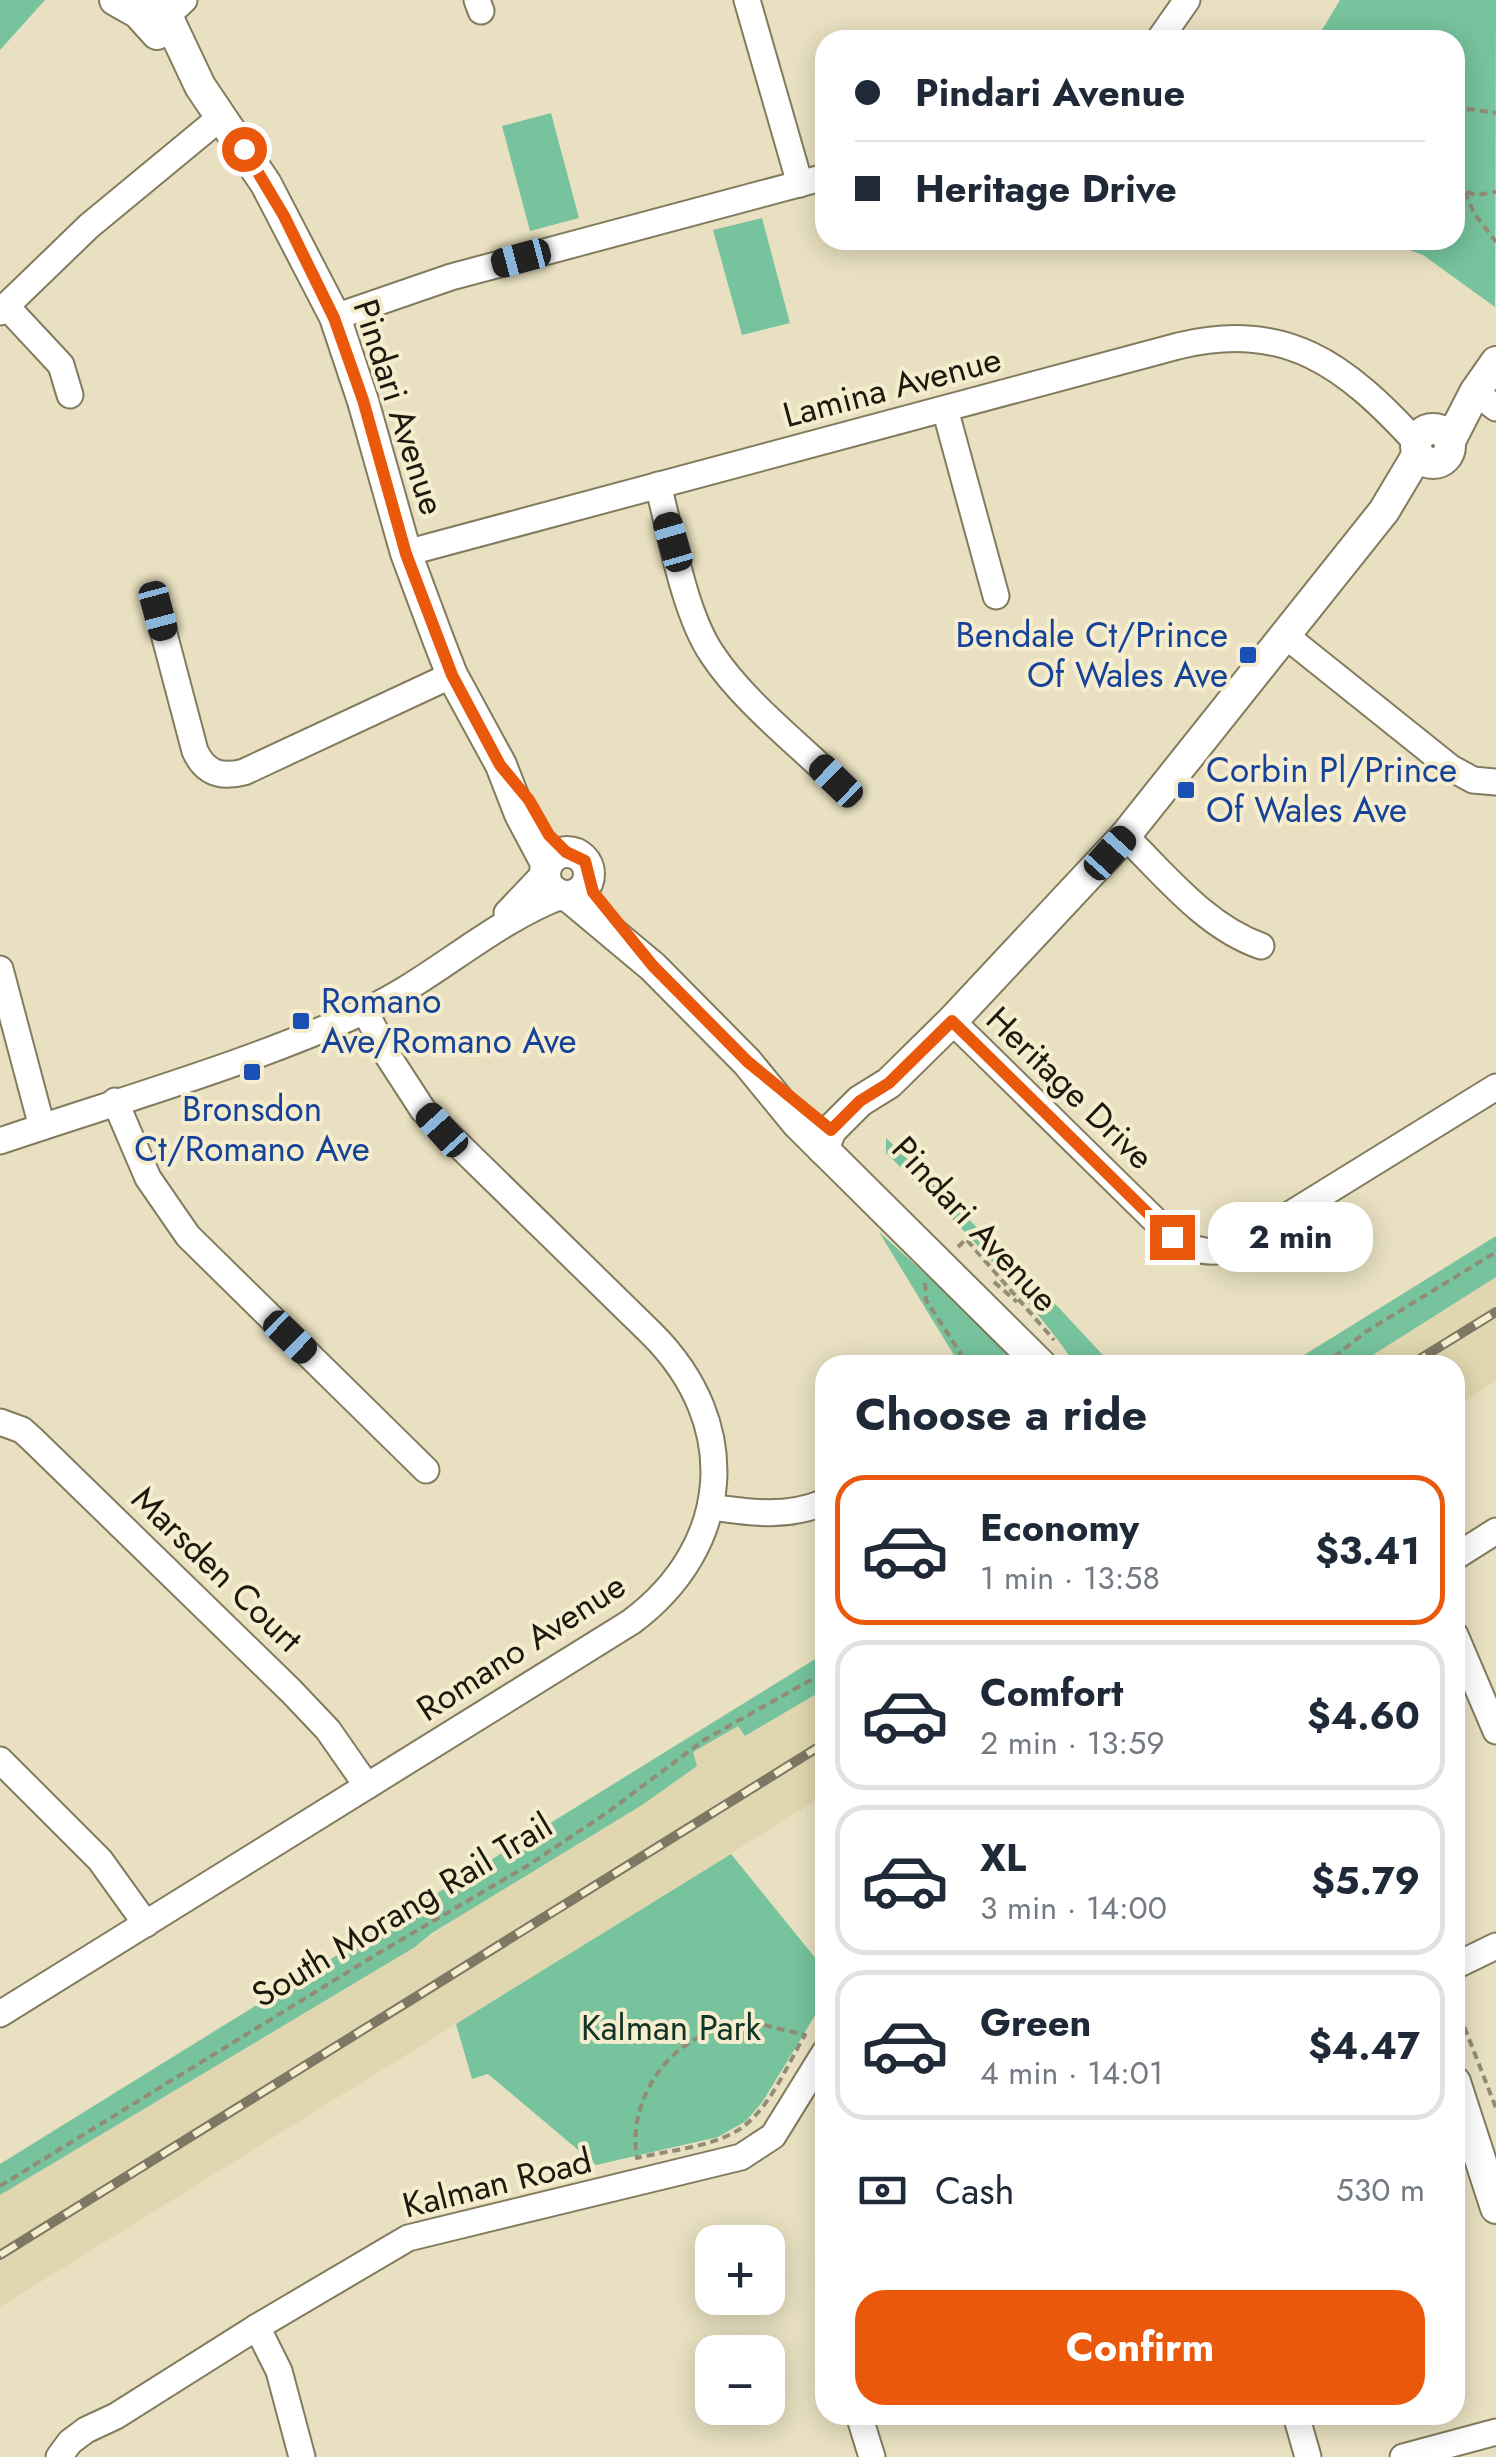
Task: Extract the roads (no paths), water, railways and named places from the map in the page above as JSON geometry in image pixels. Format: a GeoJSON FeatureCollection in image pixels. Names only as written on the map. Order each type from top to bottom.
{"type":"FeatureCollection","features":[{"type":"Feature","properties":{"kind":"street","name":"Pindari Avenue"},"geometry":{"type":"LineString","coordinates":[[114,0],[163,8],[178,68],[200,86],[266,184],[334,318],[363,400],[406,554],[452,675],[500,765],[520,814],[562,877],[609,933],[653,966],[833,1140],[948,1257],[1032,1355]]}},
{"type":"Feature","properties":{"kind":"street"},"geometry":{"type":"LineString","coordinates":[[334,318],[451,276],[813,180],[748,0]]}},
{"type":"Feature","properties":{"kind":"street"},"geometry":{"type":"LineString","coordinates":[[1166,30],[1188,0]]}},
{"type":"Feature","properties":{"kind":"street"},"geometry":{"type":"LineString","coordinates":[[70,395],[60,366],[3,309],[88,226],[222,117]]}},
{"type":"Feature","properties":{"kind":"street","name":"Lamina Avenue"},"geometry":{"type":"LineString","coordinates":[[406,554],[1178,346],[1239,337],[1308,352],[1343,374],[1430,443]]}},
{"type":"Feature","properties":{"kind":"street"},"geometry":{"type":"LineString","coordinates":[[833,1140],[860,1101],[889,1083],[952,1021],[1125,836],[1384,511],[1430,443],[1486,400],[1496,362]]}},
{"type":"Feature","properties":{"kind":"street"},"geometry":{"type":"LineString","coordinates":[[945,409],[996,596]]}},
{"type":"Feature","properties":{"kind":"street"},"geometry":{"type":"LineString","coordinates":[[658,485],[692,612],[712,654],[836,781]]}},
{"type":"Feature","properties":{"kind":"street"},"geometry":{"type":"LineString","coordinates":[[158,611],[195,750],[205,767],[221,775],[244,772],[452,675]]}},
{"type":"Feature","properties":{"kind":"street"},"geometry":{"type":"LineString","coordinates":[[1286,636],[1451,768],[1474,780],[1496,782]]}},
{"type":"Feature","properties":{"kind":"street"},"geometry":{"type":"LineString","coordinates":[[1125,836],[1215,922],[1261,946]]}},
{"type":"Feature","properties":{"kind":"street"},"geometry":{"type":"LineString","coordinates":[[0,1141],[302,1038],[365,1011],[423,979],[562,877]]}},
{"type":"Feature","properties":{"kind":"street"},"geometry":{"type":"LineString","coordinates":[[0,969],[42,1127]]}},
{"type":"Feature","properties":{"kind":"street","name":"Romano Avenue"},"geometry":{"type":"LineString","coordinates":[[0,2014],[650,1608],[683,1573],[704,1530],[714,1476],[709,1428],[695,1389],[682,1368],[423,1110],[365,1011]]}},
{"type":"Feature","properties":{"kind":"street","name":"Heritage Drive"},"geometry":{"type":"LineString","coordinates":[[952,1021],[1172,1237],[1204,1252],[1239,1246],[1496,1087]]}},
{"type":"Feature","properties":{"kind":"street"},"geometry":{"type":"LineString","coordinates":[[115,1101],[148,1178],[188,1236],[426,1470]]}},
{"type":"Feature","properties":{"kind":"street","name":"Pindari Avenue"},"geometry":{"type":"LineString","coordinates":[[948,1257],[1000,1298],[1043,1355]]}},
{"type":"Feature","properties":{"kind":"street","name":"Marsden Court"},"geometry":{"type":"LineString","coordinates":[[0,1422],[22,1430],[32,1439],[292,1691],[328,1730],[367,1786]]}},
{"type":"Feature","properties":{"kind":"street"},"geometry":{"type":"LineString","coordinates":[[711,1507],[776,1514],[815,1505]]}},
{"type":"Feature","properties":{"kind":"street"},"geometry":{"type":"LineString","coordinates":[[1465,1551],[1496,1531]]}},
{"type":"Feature","properties":{"kind":"street"},"geometry":{"type":"LineString","coordinates":[[1465,1658],[1496,1731]]}},
{"type":"Feature","properties":{"kind":"street"},"geometry":{"type":"LineString","coordinates":[[0,1760],[100,1860],[146,1924]]}},
{"type":"Feature","properties":{"kind":"street"},"geometry":{"type":"LineString","coordinates":[[1465,1961],[1496,1946]]}},
{"type":"Feature","properties":{"kind":"street","name":"Kalman Road"},"geometry":{"type":"LineString","coordinates":[[59,2457],[86,2430],[116,2416],[408,2238],[740,2158],[772,2136],[815,2068]]}},
{"type":"Feature","properties":{"kind":"street"},"geometry":{"type":"LineString","coordinates":[[1465,2113],[1496,2208]]}},
{"type":"Feature","properties":{"kind":"street"},"geometry":{"type":"LineString","coordinates":[[257,2327],[279,2371],[302,2457]]}},
{"type":"Feature","properties":{"kind":"street","name":"Kalman Road"},"geometry":{"type":"LineString","coordinates":[[76,2457],[116,2416]]}},
{"type":"Feature","properties":{"kind":"street"},"geometry":{"type":"LineString","coordinates":[[861,2425],[872,2457]]}},
{"type":"Feature","properties":{"kind":"street"},"geometry":{"type":"LineString","coordinates":[[1299,2425],[1308,2457]]}},
{"type":"Feature","properties":{"kind":"street"},"geometry":{"type":"LineString","coordinates":[[1403,2457],[1496,2432]]}},
{"type":"Feature","properties":{"kind":"railway"},"geometry":{"type":"LineString","coordinates":[[1426,1355],[1496,1312]]}},
{"type":"Feature","properties":{"kind":"railway"},"geometry":{"type":"LineString","coordinates":[[0,2255],[815,1749]]}},
{"type":"Feature","properties":{"kind":"place","name":"Bendale Ct/Prince Of Wales Ave"},"geometry":{"type":"Point","coordinates":[1248,655]}},
{"type":"Feature","properties":{"kind":"place","name":"Corbin Pl/Prince Of Wales Ave"},"geometry":{"type":"Point","coordinates":[1186,790]}},
{"type":"Feature","properties":{"kind":"place","name":"Romano Ave/Romano Ave"},"geometry":{"type":"Point","coordinates":[301,1021]}},
{"type":"Feature","properties":{"kind":"place","name":"Bronsdon Ct/Romano Ave"},"geometry":{"type":"Point","coordinates":[252,1072]}},
{"type":"Feature","properties":{"kind":"park label","name":"Kalman Park"},"geometry":{"type":"Point","coordinates":[671,2028]}}]}
